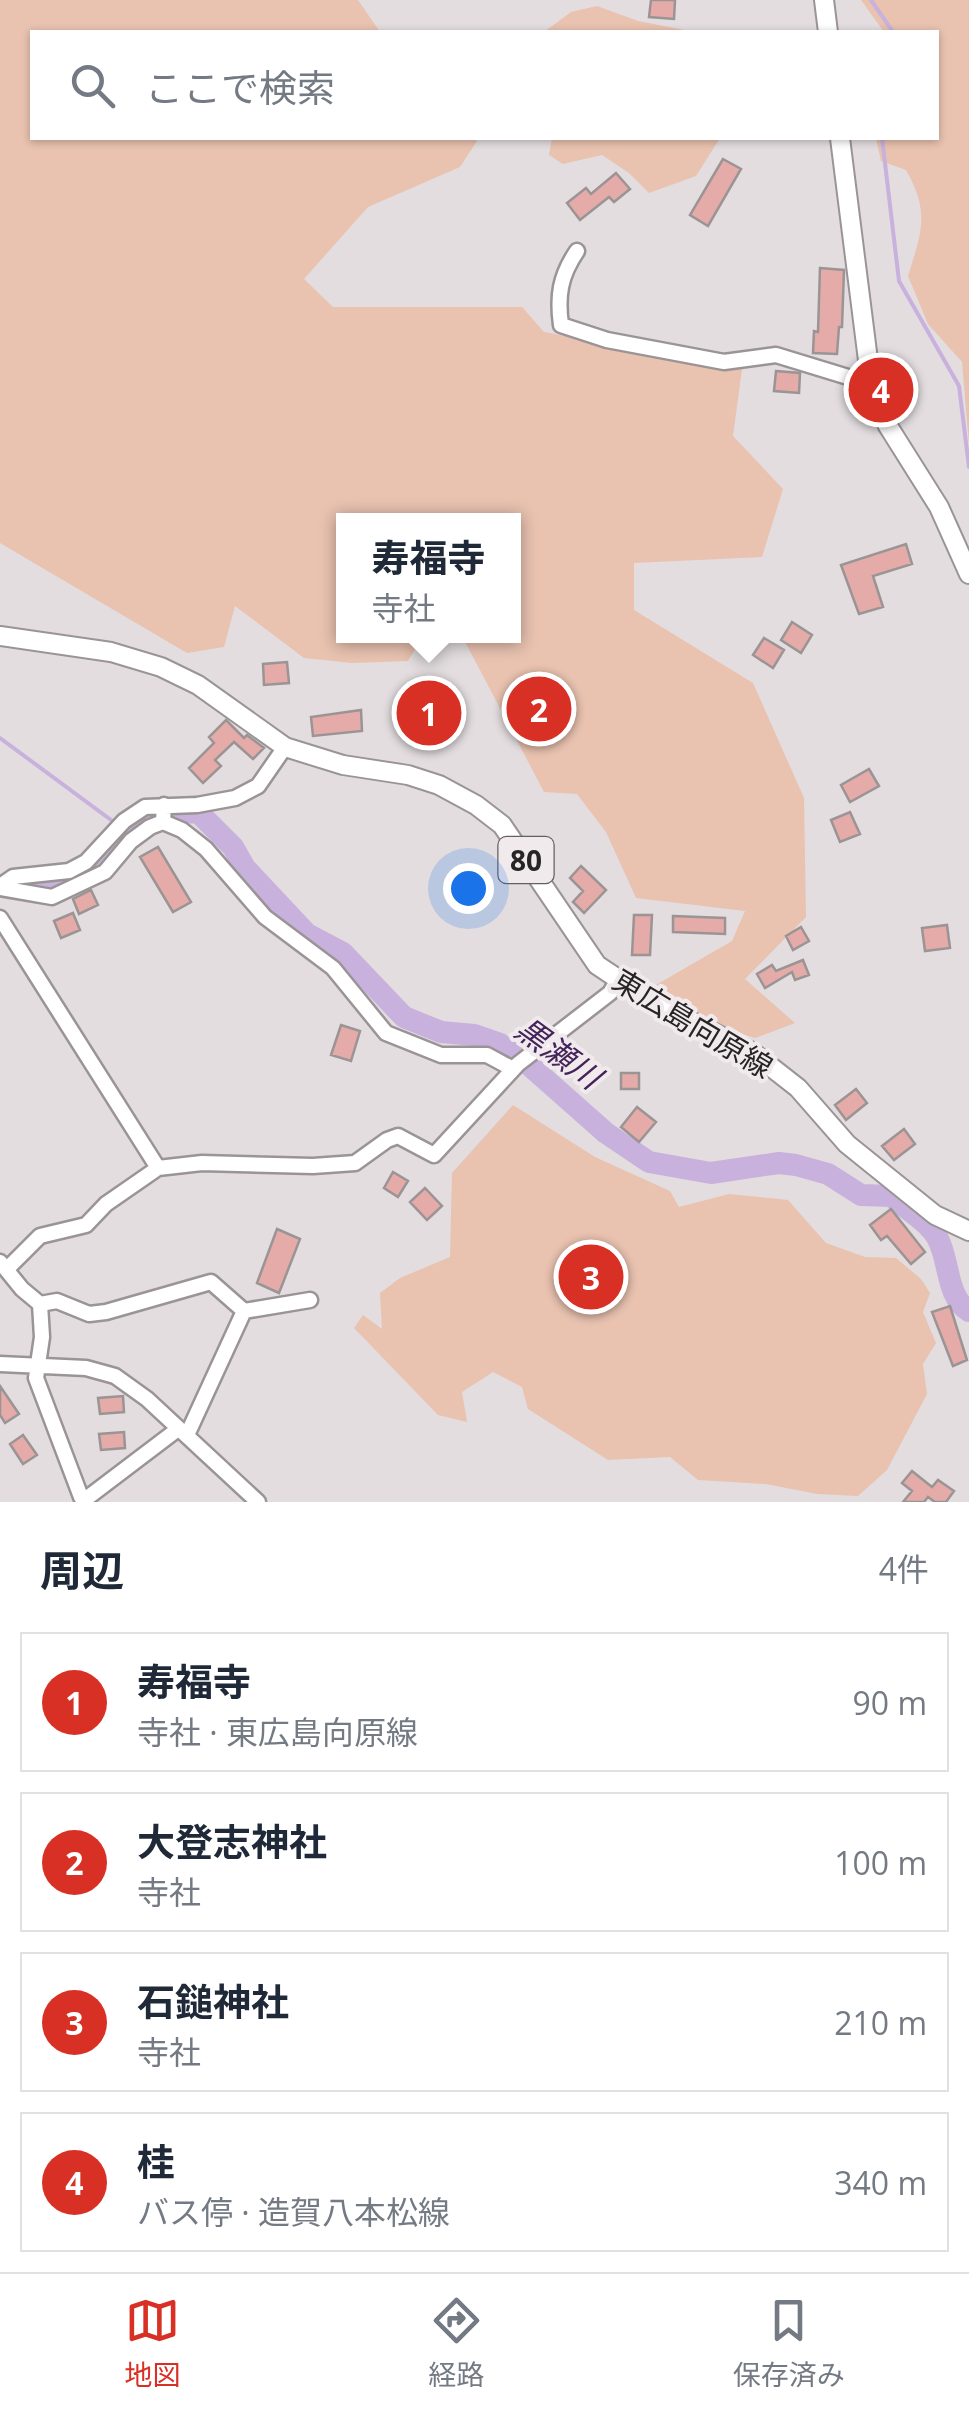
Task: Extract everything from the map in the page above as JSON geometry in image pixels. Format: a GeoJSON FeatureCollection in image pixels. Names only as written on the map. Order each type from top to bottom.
{"type":"FeatureCollection","features":[{"type":"Feature","properties":{"kind":"main road"},"geometry":{"type":"LineString","coordinates":[[824,0],[828,30]]}},
{"type":"Feature","properties":{"kind":"main road"},"geometry":{"type":"LineString","coordinates":[[840,140],[872,384],[888,426],[938,508],[969,574]]}},
{"type":"Feature","properties":{"kind":"main road","name":"東広島向原線"},"geometry":{"type":"LineString","coordinates":[[0,636],[111,652],[161,667],[198,684],[285,747],[343,765],[408,775],[439,785],[476,805],[502,825],[598,965],[617,981],[752,1052],[798,1088],[846,1144],[935,1215],[969,1230]]}},
{"type":"Feature","properties":{"kind":"street"},"geometry":{"type":"LineString","coordinates":[[576,251],[565,269],[557,298],[561,325],[606,340],[724,362],[776,355],[872,384]]}},
{"type":"Feature","properties":{"kind":"street"},"geometry":{"type":"LineString","coordinates":[[285,747],[258,786],[236,798],[164,813],[131,841],[106,872],[52,897],[0,887],[6,874],[69,871],[86,862],[124,821],[145,807],[164,813],[206,849],[265,917],[333,968],[386,1033],[441,1056],[487,1056],[519,1063]]}},
{"type":"Feature","properties":{"kind":"street"},"geometry":{"type":"LineString","coordinates":[[0,918],[158,1168]]}},
{"type":"Feature","properties":{"kind":"street"},"geometry":{"type":"LineString","coordinates":[[244,1312],[211,1282],[89,1314],[58,1301],[40,1304],[22,1289],[4,1265],[40,1236],[86,1225],[106,1204],[158,1168],[202,1163],[355,1163],[398,1136],[434,1155],[519,1063],[610,993],[617,981]]}},
{"type":"Feature","properties":{"kind":"street"},"geometry":{"type":"LineString","coordinates":[[244,1312],[310,1300]]}},
{"type":"Feature","properties":{"kind":"street"},"geometry":{"type":"LineString","coordinates":[[40,1304],[36,1378],[79,1500],[183,1432],[244,1312]]}},
{"type":"Feature","properties":{"kind":"street"},"geometry":{"type":"LineString","coordinates":[[0,1364],[86,1368],[115,1376],[147,1398],[258,1502]]}},
{"type":"Feature","properties":{"kind":"shaded area"},"geometry":{"type":"Polygon","coordinates":[[[0,0],[358,0],[379,30],[30,30],[30,140],[476,140],[460,167],[368,207],[304,279],[333,307],[522,307],[544,332],[742,369],[733,436],[783,489],[762,557],[634,563],[634,610],[753,683],[804,798],[806,917],[745,979],[795,1023],[755,1038],[726,1029],[649,989],[732,941],[745,911],[636,898],[606,832],[577,794],[544,792],[466,643],[521,643],[521,513],[336,513],[336,643],[419,643],[408,661],[352,663],[304,658],[235,606],[224,647],[187,653],[0,543],[0,0]]]}},
{"type":"Feature","properties":{"kind":"shaded area"},"geometry":{"type":"Polygon","coordinates":[[[861,0],[969,0],[969,445],[962,362],[928,324],[908,276],[920,234],[918,198],[906,170],[881,161],[876,140],[939,140],[939,30],[883,30],[861,0]]]}},
{"type":"Feature","properties":{"kind":"shaded area"},"geometry":{"type":"Polygon","coordinates":[[[597,6],[638,21],[685,30],[547,30],[571,12],[597,6]]]}},
{"type":"Feature","properties":{"kind":"shaded area"},"geometry":{"type":"Polygon","coordinates":[[[552,140],[719,140],[696,176],[649,193],[602,155],[563,164],[549,155],[552,140]]]}},
{"type":"Feature","properties":{"kind":"shaded area"},"geometry":{"type":"Polygon","coordinates":[[[513,1105],[595,1157],[670,1191],[679,1207],[729,1194],[788,1200],[826,1243],[865,1257],[896,1258],[921,1279],[930,1293],[923,1312],[936,1343],[923,1364],[927,1394],[887,1470],[858,1496],[698,1480],[670,1457],[608,1460],[528,1409],[522,1387],[493,1372],[462,1392],[467,1422],[438,1415],[354,1328],[363,1315],[382,1329],[380,1293],[400,1278],[450,1257],[452,1173],[513,1105]]]}},
{"type":"Feature","properties":{"kind":"building"},"geometry":{"type":"Polygon","coordinates":[[[651,0],[675,0],[674,19],[649,17],[651,0]]]}},
{"type":"Feature","properties":{"kind":"building"},"geometry":{"type":"Polygon","coordinates":[[[723,159],[741,169],[708,226],[690,215],[723,159]]]}},
{"type":"Feature","properties":{"kind":"building"},"geometry":{"type":"Polygon","coordinates":[[[616,173],[630,189],[614,202],[609,197],[580,220],[567,203],[586,188],[591,194],[616,173]]]}},
{"type":"Feature","properties":{"kind":"building"},"geometry":{"type":"Polygon","coordinates":[[[820,268],[844,270],[837,354],[813,353],[814,331],[818,332],[820,268]]]}},
{"type":"Feature","properties":{"kind":"building"},"geometry":{"type":"Polygon","coordinates":[[[776,371],[800,373],[799,393],[774,391],[776,371]]]}},
{"type":"Feature","properties":{"kind":"building"},"geometry":{"type":"Polygon","coordinates":[[[906,544],[912,564],[873,576],[883,607],[859,614],[841,565],[906,544]]]}},
{"type":"Feature","properties":{"kind":"building"},"geometry":{"type":"Polygon","coordinates":[[[792,622],[812,635],[801,653],[781,640],[792,622]]]}},
{"type":"Feature","properties":{"kind":"building"},"geometry":{"type":"Polygon","coordinates":[[[764,638],[784,650],[773,668],[753,655],[764,638]]]}},
{"type":"Feature","properties":{"kind":"building"},"geometry":{"type":"Polygon","coordinates":[[[287,662],[289,683],[264,685],[263,664],[287,662]]]}},
{"type":"Feature","properties":{"kind":"building"},"geometry":{"type":"Polygon","coordinates":[[[417,685],[441,685],[441,718],[417,718],[417,685]]]}},
{"type":"Feature","properties":{"kind":"building"},"geometry":{"type":"Polygon","coordinates":[[[361,710],[362,731],[313,736],[311,717],[361,710]]]}},
{"type":"Feature","properties":{"kind":"building"},"geometry":{"type":"Polygon","coordinates":[[[226,720],[244,738],[247,735],[264,748],[253,759],[234,742],[215,760],[221,766],[203,783],[189,768],[214,743],[209,737],[226,720]]]}},
{"type":"Feature","properties":{"kind":"building"},"geometry":{"type":"Polygon","coordinates":[[[869,769],[879,786],[850,802],[841,785],[869,769]]]}},
{"type":"Feature","properties":{"kind":"building"},"geometry":{"type":"Polygon","coordinates":[[[850,812],[860,834],[840,842],[831,820],[850,812]]]}},
{"type":"Feature","properties":{"kind":"building"},"geometry":{"type":"Polygon","coordinates":[[[158,847],[191,902],[173,912],[140,857],[158,847]]]}},
{"type":"Feature","properties":{"kind":"building"},"geometry":{"type":"Polygon","coordinates":[[[581,866],[606,890],[584,913],[573,902],[583,891],[570,878],[581,866]]]}},
{"type":"Feature","properties":{"kind":"building"},"geometry":{"type":"Polygon","coordinates":[[[91,890],[98,905],[79,914],[73,899],[91,890]]]}},
{"type":"Feature","properties":{"kind":"building"},"geometry":{"type":"Polygon","coordinates":[[[73,913],[80,930],[61,938],[54,921],[73,913]]]}},
{"type":"Feature","properties":{"kind":"building"},"geometry":{"type":"Polygon","coordinates":[[[634,915],[652,915],[650,955],[632,955],[634,915]]]}},
{"type":"Feature","properties":{"kind":"building"},"geometry":{"type":"Polygon","coordinates":[[[673,916],[725,918],[725,934],[673,932],[673,916]]]}},
{"type":"Feature","properties":{"kind":"building"},"geometry":{"type":"Polygon","coordinates":[[[947,925],[950,948],[925,951],[922,928],[947,925]]]}},
{"type":"Feature","properties":{"kind":"building"},"geometry":{"type":"Polygon","coordinates":[[[801,927],[809,941],[793,950],[786,936],[801,927]]]}},
{"type":"Feature","properties":{"kind":"building"},"geometry":{"type":"Polygon","coordinates":[[[803,960],[809,975],[795,980],[792,972],[765,988],[757,974],[772,965],[776,971],[803,960]]]}},
{"type":"Feature","properties":{"kind":"building"},"geometry":{"type":"Polygon","coordinates":[[[341,1025],[360,1031],[351,1061],[331,1055],[341,1025]]]}},
{"type":"Feature","properties":{"kind":"building"},"geometry":{"type":"Polygon","coordinates":[[[621,1073],[639,1073],[639,1089],[621,1089],[621,1073]]]}},
{"type":"Feature","properties":{"kind":"building"},"geometry":{"type":"Polygon","coordinates":[[[856,1089],[867,1103],[846,1120],[835,1105],[856,1089]]]}},
{"type":"Feature","properties":{"kind":"building"},"geometry":{"type":"Polygon","coordinates":[[[637,1107],[656,1122],[639,1142],[621,1127],[637,1107]]]}},
{"type":"Feature","properties":{"kind":"building"},"geometry":{"type":"Polygon","coordinates":[[[904,1129],[915,1144],[894,1160],[882,1146],[904,1129]]]}},
{"type":"Feature","properties":{"kind":"building"},"geometry":{"type":"Polygon","coordinates":[[[393,1172],[408,1181],[398,1197],[384,1188],[393,1172]]]}},
{"type":"Feature","properties":{"kind":"building"},"geometry":{"type":"Polygon","coordinates":[[[425,1188],[442,1206],[427,1220],[410,1202],[425,1188]]]}},
{"type":"Feature","properties":{"kind":"building"},"geometry":{"type":"Polygon","coordinates":[[[891,1209],[925,1252],[911,1264],[887,1236],[881,1240],[870,1225],[891,1209]]]}},
{"type":"Feature","properties":{"kind":"building"},"geometry":{"type":"Polygon","coordinates":[[[277,1229],[300,1239],[279,1293],[257,1283],[277,1229]]]}},
{"type":"Feature","properties":{"kind":"building"},"geometry":{"type":"Polygon","coordinates":[[[950,1306],[967,1360],[953,1366],[932,1312],[950,1306]]]}},
{"type":"Feature","properties":{"kind":"building"},"geometry":{"type":"Polygon","coordinates":[[[0,1386],[19,1414],[5,1423],[0,1415],[0,1386]]]}},
{"type":"Feature","properties":{"kind":"building"},"geometry":{"type":"Polygon","coordinates":[[[123,1396],[124,1412],[100,1414],[98,1398],[123,1396]]]}},
{"type":"Feature","properties":{"kind":"building"},"geometry":{"type":"Polygon","coordinates":[[[124,1432],[125,1448],[101,1450],[99,1434],[124,1432]]]}},
{"type":"Feature","properties":{"kind":"building"},"geometry":{"type":"Polygon","coordinates":[[[23,1435],[37,1455],[23,1464],[10,1444],[23,1435]]]}},
{"type":"Feature","properties":{"kind":"building"},"geometry":{"type":"Polygon","coordinates":[[[912,1471],[932,1487],[938,1480],[954,1491],[946,1502],[928,1497],[924,1502],[903,1502],[912,1491],[902,1483],[912,1471]]]}},
{"type":"Feature","properties":{"kind":"waterway"},"geometry":{"type":"LineString","coordinates":[[871,0],[892,30]]}},
{"type":"Feature","properties":{"kind":"waterway"},"geometry":{"type":"LineString","coordinates":[[882,140],[899,281],[959,386],[969,467]]}},
{"type":"Feature","properties":{"kind":"waterway"},"geometry":{"type":"LineString","coordinates":[[0,738],[130,834]]}},
{"type":"Feature","properties":{"kind":"waterway","name":"黒瀬川"},"geometry":{"type":"LineString","coordinates":[[15,883],[41,886],[78,880],[101,867],[132,832],[151,818],[198,812],[307,934],[343,953],[404,1017],[441,1032],[474,1035],[500,1044],[606,1133],[649,1162],[711,1173],[779,1163],[796,1165],[828,1174],[861,1195],[891,1196],[934,1233],[956,1297],[969,1311]]}},
{"type":"Feature","properties":{"kind":"place","name":"桂"},"geometry":{"type":"Point","coordinates":[881,390]}},
{"type":"Feature","properties":{"kind":"place","name":"大登志神社"},"geometry":{"type":"Point","coordinates":[539,709]}},
{"type":"Feature","properties":{"kind":"place","name":"寿福寺"},"geometry":{"type":"Point","coordinates":[429,713]}},
{"type":"Feature","properties":{"kind":"place","name":"石鎚神社"},"geometry":{"type":"Point","coordinates":[591,1277]}}]}
